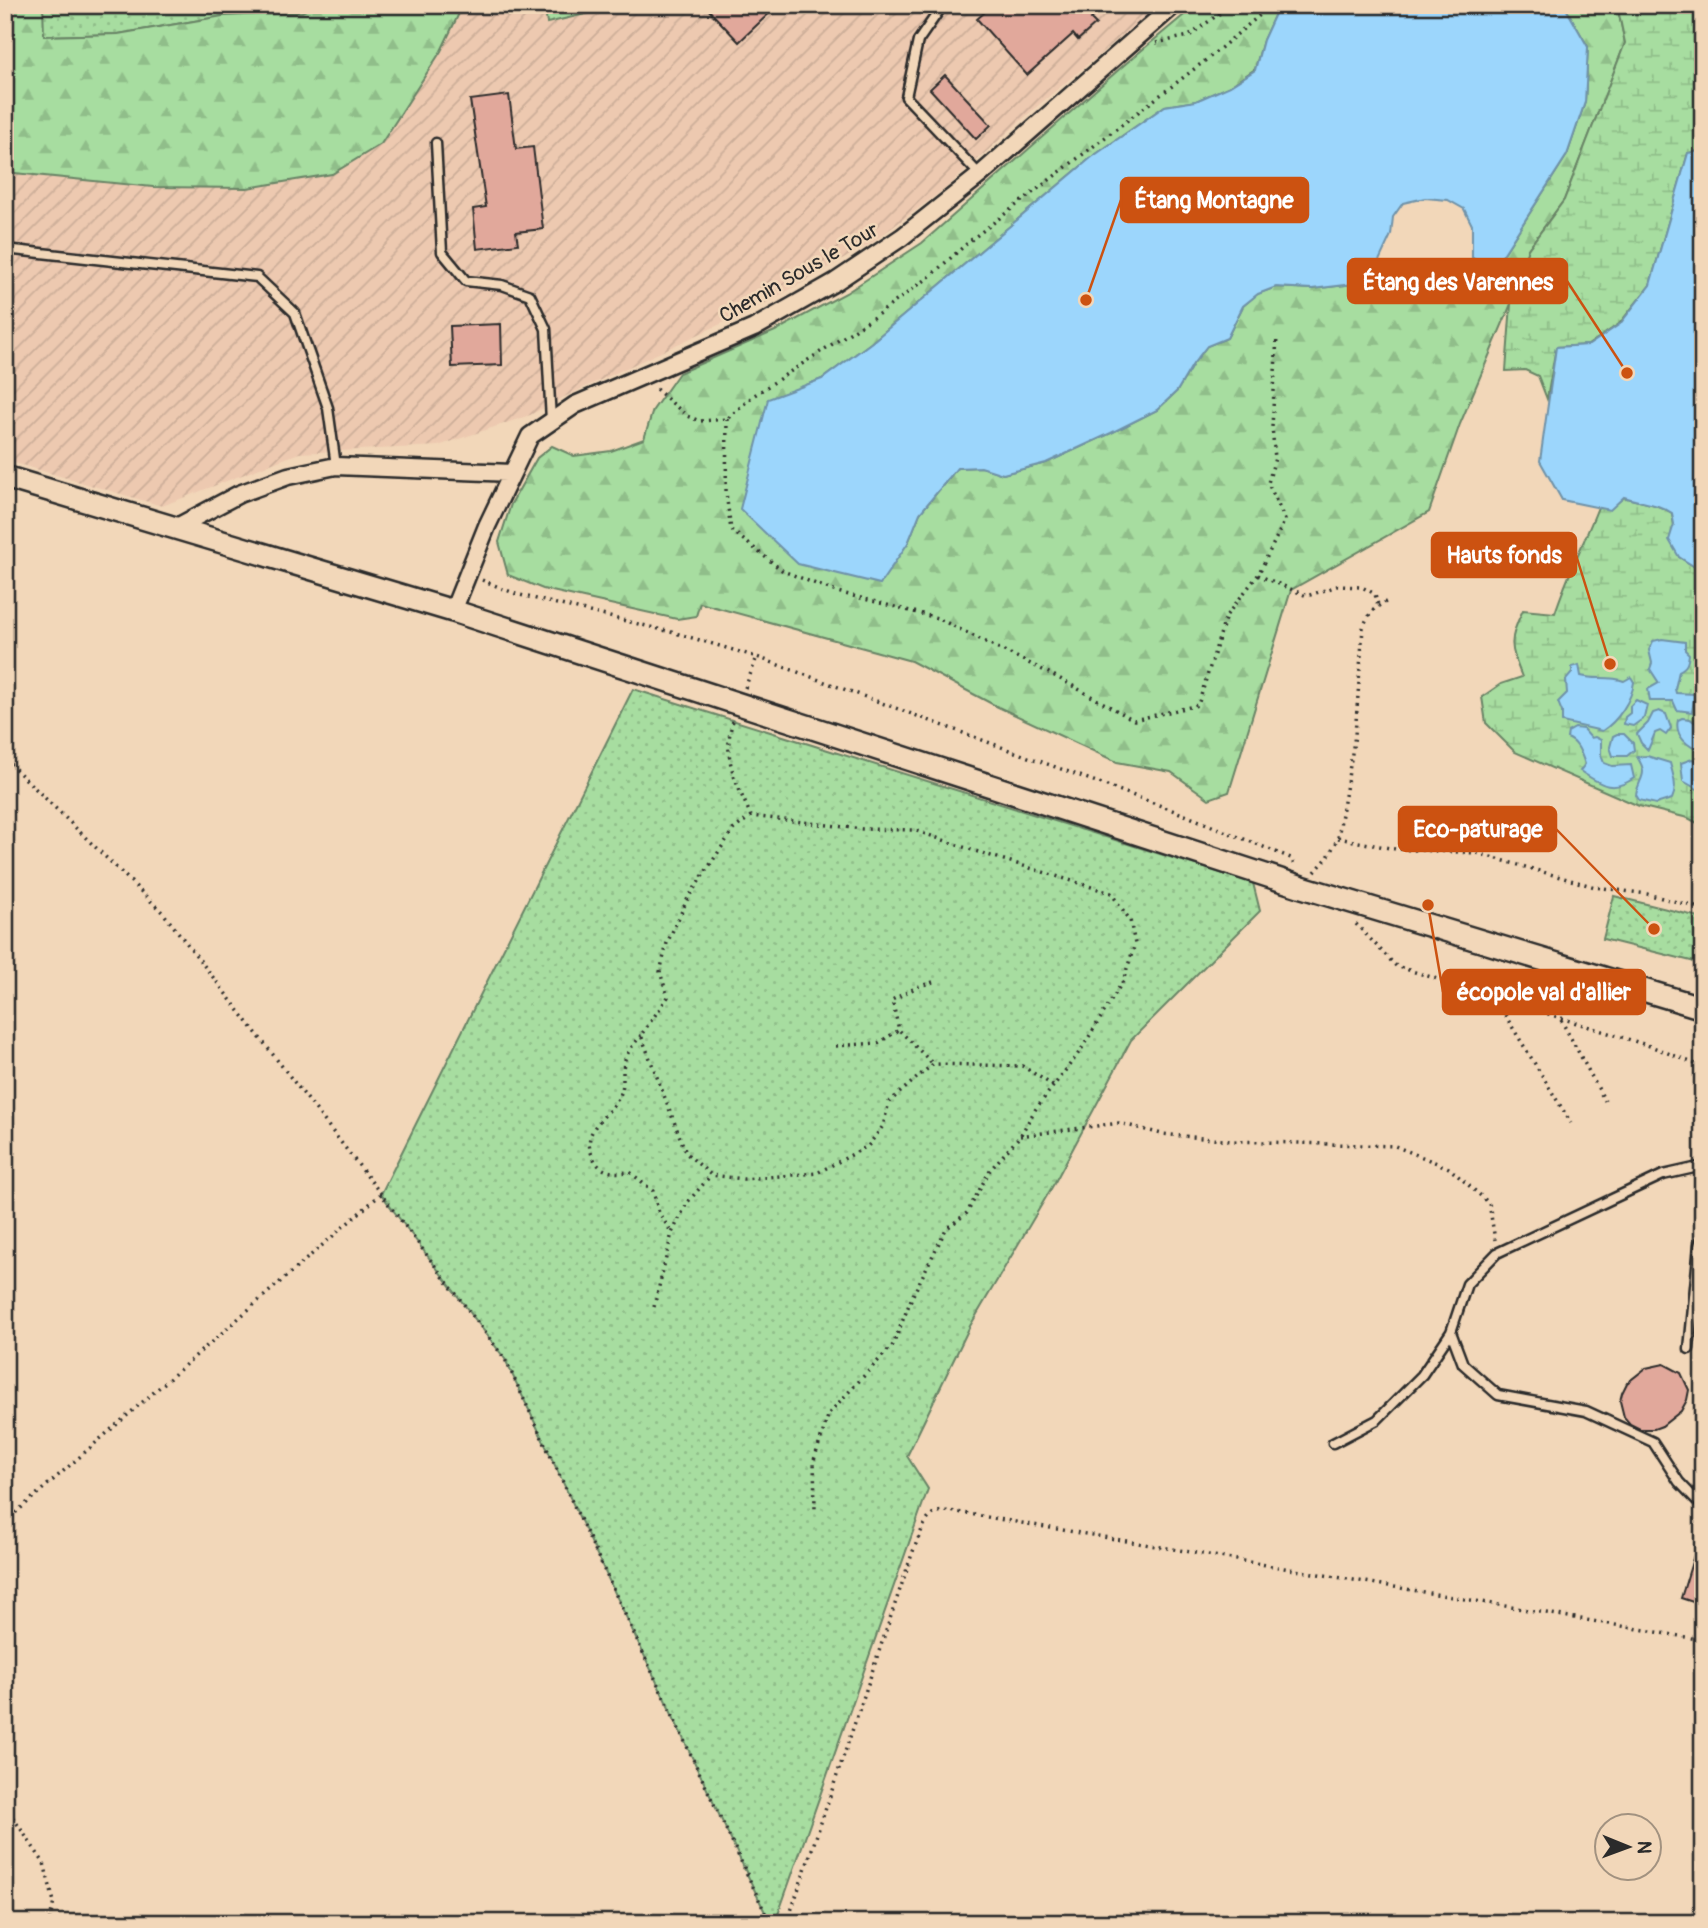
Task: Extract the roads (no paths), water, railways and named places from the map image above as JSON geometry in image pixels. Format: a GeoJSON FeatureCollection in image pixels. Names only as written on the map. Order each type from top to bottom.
{"type":"FeatureCollection","features":[{"type":"Feature","properties":{"kind":"street","name":"Chemin Sous le Tour"},"geometry":{"type":"LineString","coordinates":[[453,611],[487,526],[530,436],[575,405],[754,328],[835,282],[902,237],[980,175],[1174,5]]}},
{"type":"Feature","properties":{"kind":"street"},"geometry":{"type":"LineString","coordinates":[[175,528],[239,494],[288,476],[335,466],[512,473]]}},
{"type":"Feature","properties":{"kind":"street"},"geometry":{"type":"LineString","coordinates":[[5,477],[453,611],[1302,887],[1703,1008]]}},
{"type":"Feature","properties":{"kind":"lane"},"geometry":{"type":"LineString","coordinates":[[943,5],[918,41],[906,97],[980,175]]}},
{"type":"Feature","properties":{"kind":"lane"},"geometry":{"type":"LineString","coordinates":[[436,143],[442,252],[466,281],[502,285],[530,295],[546,329],[551,421]]}},
{"type":"Feature","properties":{"kind":"lane"},"geometry":{"type":"LineString","coordinates":[[5,249],[257,277],[295,313],[328,408],[335,466]]}},
{"type":"Feature","properties":{"kind":"lane"},"geometry":{"type":"LineString","coordinates":[[1334,1443],[1377,1420],[1422,1375],[1451,1332],[1467,1284],[1497,1252],[1663,1175],[1703,1166]]}},
{"type":"Feature","properties":{"kind":"lane"},"geometry":{"type":"LineString","coordinates":[[1689,1349],[1693,1292],[1699,1245],[1703,1235]]}},
{"type":"Feature","properties":{"kind":"lane"},"geometry":{"type":"LineString","coordinates":[[1451,1332],[1462,1364],[1498,1395],[1586,1411],[1653,1442],[1679,1482],[1703,1507]]}},
{"type":"Feature","properties":{"kind":"water"},"geometry":{"type":"Polygon","coordinates":[[[1279,5],[1564,5],[1588,47],[1585,102],[1567,155],[1497,264],[1472,258],[1472,225],[1464,209],[1448,200],[1425,198],[1403,203],[1393,217],[1391,235],[1379,261],[1354,284],[1312,289],[1276,287],[1258,294],[1243,306],[1227,338],[1207,346],[1177,391],[1157,410],[1046,463],[1003,474],[981,467],[957,468],[920,513],[908,543],[880,584],[798,564],[740,509],[768,399],[822,379],[872,342],[1092,157],[1165,106],[1196,101],[1230,86],[1255,70],[1263,40],[1279,5]]]}},
{"type":"Feature","properties":{"kind":"water"},"geometry":{"type":"Polygon","coordinates":[[[1703,143],[1703,572],[1679,557],[1669,540],[1674,524],[1672,513],[1655,505],[1624,497],[1610,510],[1562,500],[1540,461],[1556,347],[1589,345],[1620,324],[1650,285],[1688,153],[1699,151],[1703,143]]]}},
{"type":"Feature","properties":{"kind":"water"},"geometry":{"type":"Polygon","coordinates":[[[1662,639],[1685,642],[1688,660],[1679,671],[1675,689],[1676,693],[1695,694],[1692,712],[1677,710],[1673,701],[1650,701],[1648,689],[1659,683],[1650,669],[1652,663],[1649,650],[1653,641],[1662,639]]]}},
{"type":"Feature","properties":{"kind":"water"},"geometry":{"type":"Polygon","coordinates":[[[1579,665],[1581,676],[1624,681],[1631,677],[1634,682],[1623,710],[1602,731],[1562,722],[1558,702],[1567,693],[1566,680],[1572,673],[1572,667],[1579,665]]]}},
{"type":"Feature","properties":{"kind":"water"},"geometry":{"type":"Polygon","coordinates":[[[1636,700],[1647,705],[1644,718],[1633,726],[1624,724],[1625,717],[1630,713],[1630,706],[1636,700]]]}},
{"type":"Feature","properties":{"kind":"water"},"geometry":{"type":"Polygon","coordinates":[[[1659,711],[1666,714],[1671,728],[1666,735],[1660,731],[1655,733],[1648,750],[1637,734],[1653,713],[1659,711]]]}},
{"type":"Feature","properties":{"kind":"water"},"geometry":{"type":"Polygon","coordinates":[[[1690,719],[1703,728],[1703,752],[1687,744],[1680,736],[1677,726],[1678,720],[1690,719]]]}},
{"type":"Feature","properties":{"kind":"water"},"geometry":{"type":"Polygon","coordinates":[[[1575,728],[1583,729],[1591,738],[1601,740],[1604,763],[1612,766],[1631,765],[1634,778],[1613,786],[1600,783],[1580,771],[1585,764],[1582,756],[1576,745],[1567,738],[1568,732],[1575,728]]]}},
{"type":"Feature","properties":{"kind":"water"},"geometry":{"type":"Polygon","coordinates":[[[1624,734],[1633,743],[1634,750],[1627,756],[1613,756],[1610,747],[1613,736],[1624,734]]]}},
{"type":"Feature","properties":{"kind":"water"},"geometry":{"type":"Polygon","coordinates":[[[1647,756],[1670,763],[1675,786],[1672,799],[1656,804],[1639,800],[1636,795],[1643,773],[1637,757],[1647,756]]]}},
{"type":"Feature","properties":{"kind":"water"},"geometry":{"type":"Polygon","coordinates":[[[1692,759],[1703,763],[1703,789],[1699,790],[1683,781],[1681,763],[1692,759]]]}},
{"type":"Feature","properties":{"kind":"place","name":"Étang Montagne"},"geometry":{"type":"Point","coordinates":[1086,300]}},
{"type":"Feature","properties":{"kind":"place","name":"Étang des Varennes"},"geometry":{"type":"Point","coordinates":[1627,373]}},
{"type":"Feature","properties":{"kind":"place","name":"Hauts fonds"},"geometry":{"type":"Point","coordinates":[1610,664]}},
{"type":"Feature","properties":{"kind":"place","name":"écopole val d'allier"},"geometry":{"type":"Point","coordinates":[1428,905]}},
{"type":"Feature","properties":{"kind":"place","name":"Eco-paturage"},"geometry":{"type":"Point","coordinates":[1654,929]}}]}
